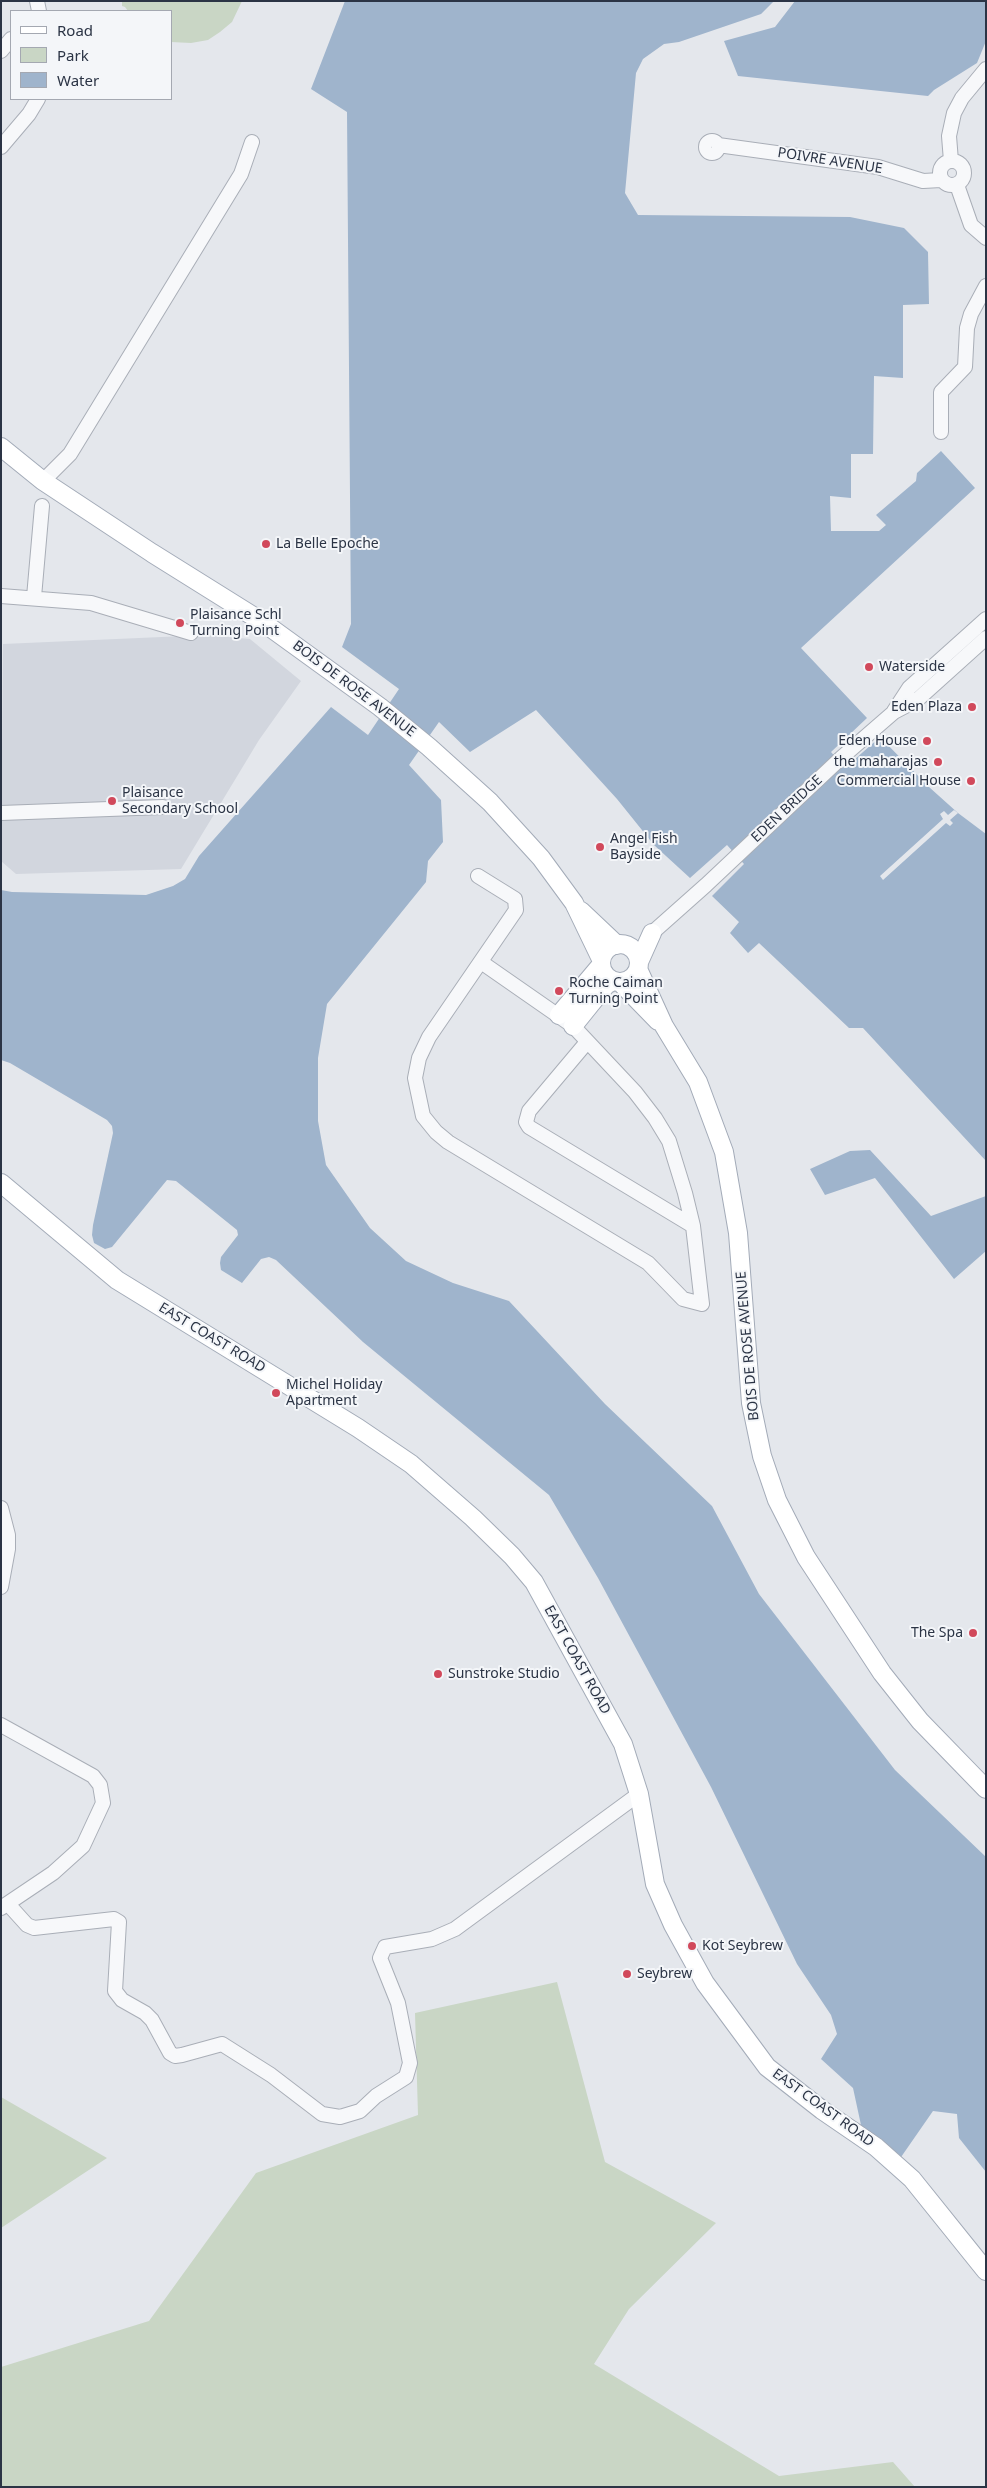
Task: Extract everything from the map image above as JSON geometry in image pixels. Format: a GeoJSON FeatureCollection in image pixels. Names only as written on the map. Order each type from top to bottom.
{"type":"FeatureCollection","features":[{"type":"Feature","properties":{"kind":"main road","name":"BOIS DE ROSE AVENUE"},"geometry":{"type":"LineString","coordinates":[[1,447],[43,481],[152,553],[264,623],[380,707],[430,747],[490,802],[541,858],[574,903],[601,962]]}},
{"type":"Feature","properties":{"kind":"main road","name":"BOIS DE ROSE AVENUE"},"geometry":{"type":"LineString","coordinates":[[574,903],[621,945]]}},
{"type":"Feature","properties":{"kind":"main road"},"geometry":{"type":"LineString","coordinates":[[566,1021],[607,949],[652,933]]}},
{"type":"Feature","properties":{"kind":"main road"},"geometry":{"type":"LineString","coordinates":[[566,1021],[606,985],[631,978],[652,933]]}},
{"type":"Feature","properties":{"kind":"main road"},"geometry":{"type":"LineString","coordinates":[[621,945],[636,953],[638,965]]}},
{"type":"Feature","properties":{"kind":"main road"},"geometry":{"type":"LineString","coordinates":[[601,962],[604,975],[616,982]]}},
{"type":"Feature","properties":{"kind":"main road","name":"BOIS DE ROSE AVENUE"},"geometry":{"type":"LineString","coordinates":[[638,965],[664,1026],[698,1082],[724,1152],[738,1233],[751,1403],[762,1456],[777,1500],[806,1557],[882,1673],[920,1721],[986,1789]]}},
{"type":"Feature","properties":{"kind":"main road","name":"BOIS DE ROSE AVENUE"},"geometry":{"type":"LineString","coordinates":[[616,982],[664,1026]]}},
{"type":"Feature","properties":{"kind":"main road","name":"EAST COAST ROAD"},"geometry":{"type":"LineString","coordinates":[[1,1183],[117,1280],[358,1428],[411,1464],[473,1518],[512,1556],[534,1582],[623,1744],[640,1794],[655,1884],[673,1925],[705,1983],[767,2067],[822,2110],[876,2147],[912,2179],[986,2271]]}},
{"type":"Feature","properties":{"kind":"street"},"geometry":{"type":"LineString","coordinates":[[1,51],[10,39]]}},
{"type":"Feature","properties":{"kind":"street"},"geometry":{"type":"LineString","coordinates":[[951,161],[950,136],[954,113],[962,98],[986,69]]}},
{"type":"Feature","properties":{"kind":"street"},"geometry":{"type":"LineString","coordinates":[[1,148],[37,100]]}},
{"type":"Feature","properties":{"kind":"street"},"geometry":{"type":"LineString","coordinates":[[43,481],[70,454],[241,174],[252,142]]}},
{"type":"Feature","properties":{"kind":"street","name":"POIVRE AVENUE"},"geometry":{"type":"LineString","coordinates":[[718,145],[878,167],[923,181],[941,180]]}},
{"type":"Feature","properties":{"kind":"street"},"geometry":{"type":"LineString","coordinates":[[951,161],[959,164],[964,170],[963,179],[957,184],[950,186],[941,180],[940,169],[944,163],[951,161]]}},
{"type":"Feature","properties":{"kind":"street"},"geometry":{"type":"LineString","coordinates":[[957,184],[970,226],[986,238]]}},
{"type":"Feature","properties":{"kind":"street"},"geometry":{"type":"LineString","coordinates":[[941,432],[941,392],[965,367],[967,328],[971,314],[986,286]]}},
{"type":"Feature","properties":{"kind":"street"},"geometry":{"type":"LineString","coordinates":[[34,597],[42,506]]}},
{"type":"Feature","properties":{"kind":"street"},"geometry":{"type":"LineString","coordinates":[[1,596],[34,597],[91,603],[191,633]]}},
{"type":"Feature","properties":{"kind":"street"},"geometry":{"type":"LineString","coordinates":[[894,712],[909,688],[986,619]]}},
{"type":"Feature","properties":{"kind":"street"},"geometry":{"type":"LineString","coordinates":[[894,712],[917,700],[986,638]]}},
{"type":"Feature","properties":{"kind":"street","name":"EDEN BRIDGE"},"geometry":{"type":"LineString","coordinates":[[652,933],[841,758],[894,712]]}},
{"type":"Feature","properties":{"kind":"street"},"geometry":{"type":"LineString","coordinates":[[1,813],[163,807]]}},
{"type":"Feature","properties":{"kind":"street"},"geometry":{"type":"LineString","coordinates":[[478,876],[515,899],[514,915],[480,962],[429,1036],[418,1058],[415,1078],[423,1116],[436,1132],[448,1142],[648,1263],[683,1299],[702,1304],[693,1226],[669,1141],[635,1092],[566,1021],[480,962]]}},
{"type":"Feature","properties":{"kind":"street"},"geometry":{"type":"LineString","coordinates":[[587,1042],[529,1111],[526,1122],[529,1127],[693,1226]]}},
{"type":"Feature","properties":{"kind":"street"},"geometry":{"type":"LineString","coordinates":[[1,1508],[8,1535],[8,1549],[1,1587]]}},
{"type":"Feature","properties":{"kind":"street"},"geometry":{"type":"LineString","coordinates":[[1,1725],[93,1776],[100,1784],[103,1793],[100,1813],[83,1846],[53,1873],[5,1906],[27,1925],[34,1928],[114,1919],[119,1922],[115,1991],[122,2000],[145,2012],[152,2020],[170,2052],[175,2056],[182,2055],[222,2044],[271,2075],[322,2114],[340,2117],[360,2111],[376,2096],[406,2077],[410,2062],[398,2003],[380,1958],[385,1947],[432,1938],[455,1929],[640,1794]]}},
{"type":"Feature","properties":{"kind":"shaded area","name":"Plaisance Secondary School"},"geometry":{"type":"Polygon","coordinates":[[[207,635],[250,639],[301,681],[259,740],[181,869],[16,874],[1,861],[3,644],[207,635]]]}},
{"type":"Feature","properties":{"kind":"green space"},"geometry":{"type":"Polygon","coordinates":[[[122,1],[242,1],[232,22],[220,32],[208,40],[191,43],[172,42],[172,10],[127,10],[122,6],[122,1]]]}},
{"type":"Feature","properties":{"kind":"green space"},"geometry":{"type":"Polygon","coordinates":[[[557,1982],[605,2162],[716,2223],[629,2309],[594,2364],[779,2476],[893,2462],[915,2487],[1,2487],[1,2367],[149,2321],[256,2173],[418,2115],[415,2013],[557,1982]]]}},
{"type":"Feature","properties":{"kind":"green space"},"geometry":{"type":"Polygon","coordinates":[[[1,2097],[107,2158],[1,2228],[1,2097]]]}},
{"type":"Feature","properties":{"kind":"water"},"geometry":{"type":"Polygon","coordinates":[[[345,1],[774,1],[761,14],[679,42],[664,44],[643,59],[636,73],[625,193],[638,215],[850,217],[904,228],[928,252],[929,304],[903,305],[903,378],[874,376],[873,454],[851,454],[851,498],[830,496],[831,531],[879,531],[886,525],[876,515],[916,481],[917,473],[941,451],[975,488],[801,648],[867,718],[831,752],[845,768],[880,737],[929,787],[958,813],[986,834],[986,1161],[863,1028],[849,1028],[759,943],[748,953],[730,933],[739,922],[712,896],[744,864],[727,845],[690,878],[654,845],[617,799],[536,710],[470,752],[439,722],[409,765],[441,800],[443,842],[428,861],[426,882],[327,1004],[318,1058],[318,1121],[326,1165],[370,1228],[406,1261],[453,1283],[509,1301],[605,1404],[712,1506],[759,1594],[895,1770],[986,1857],[986,2172],[959,2138],[957,2114],[933,2111],[899,2160],[861,2125],[853,2088],[821,2059],[837,2034],[831,2015],[797,1964],[711,1787],[598,1578],[549,1495],[363,1342],[276,1260],[269,1257],[261,1259],[242,1283],[221,1270],[221,1257],[238,1235],[237,1230],[176,1181],[167,1180],[112,1247],[105,1249],[94,1243],[92,1235],[93,1225],[113,1133],[112,1126],[107,1120],[10,1063],[1,1060],[1,890],[12,892],[146,895],[173,886],[185,879],[199,856],[331,707],[368,735],[399,689],[342,647],[351,624],[347,112],[311,89],[345,1]]]}},
{"type":"Feature","properties":{"kind":"water"},"geometry":{"type":"Polygon","coordinates":[[[795,1],[986,1],[986,41],[977,63],[934,90],[928,96],[738,76],[724,41],[775,27],[795,1]]]}},
{"type":"Feature","properties":{"kind":"water"},"geometry":{"type":"Polygon","coordinates":[[[870,1150],[931,1216],[986,1196],[986,1251],[954,1279],[875,1178],[825,1195],[810,1169],[850,1151],[870,1150]]]}},
{"type":"Feature","properties":{"kind":"pier"},"geometry":{"type":"Polygon","coordinates":[[[954,810],[958,813],[950,820],[953,823],[950,826],[946,823],[883,880],[880,876],[943,819],[940,814],[944,811],[948,815],[954,810]]]}},
{"type":"Feature","properties":{"kind":"place","name":"La Belle Epoche"},"geometry":{"type":"Point","coordinates":[266,544]}},
{"type":"Feature","properties":{"kind":"place","name":"Plaisance Schl Turning Point"},"geometry":{"type":"Point","coordinates":[180,623]}},
{"type":"Feature","properties":{"kind":"place","name":"Waterside"},"geometry":{"type":"Point","coordinates":[869,667]}},
{"type":"Feature","properties":{"kind":"place","name":"Eden Plaza"},"geometry":{"type":"Point","coordinates":[972,707]}},
{"type":"Feature","properties":{"kind":"place","name":"Eden House"},"geometry":{"type":"Point","coordinates":[927,741]}},
{"type":"Feature","properties":{"kind":"place","name":"the maharajas"},"geometry":{"type":"Point","coordinates":[938,762]}},
{"type":"Feature","properties":{"kind":"place","name":"Commercial House"},"geometry":{"type":"Point","coordinates":[971,781]}},
{"type":"Feature","properties":{"kind":"place","name":"Plaisance Secondary School"},"geometry":{"type":"Point","coordinates":[112,801]}},
{"type":"Feature","properties":{"kind":"place","name":"Angel Fish Bayside"},"geometry":{"type":"Point","coordinates":[600,847]}},
{"type":"Feature","properties":{"kind":"place","name":"Roche Caiman Turning Point"},"geometry":{"type":"Point","coordinates":[559,991]}},
{"type":"Feature","properties":{"kind":"place","name":"Michel Holiday Apartment"},"geometry":{"type":"Point","coordinates":[276,1393]}},
{"type":"Feature","properties":{"kind":"place","name":"The Spa"},"geometry":{"type":"Point","coordinates":[973,1633]}},
{"type":"Feature","properties":{"kind":"place","name":"Sunstroke Studio"},"geometry":{"type":"Point","coordinates":[438,1674]}},
{"type":"Feature","properties":{"kind":"place","name":"Kot Seybrew"},"geometry":{"type":"Point","coordinates":[692,1946]}},
{"type":"Feature","properties":{"kind":"place","name":"Seybrew"},"geometry":{"type":"Point","coordinates":[627,1974]}}]}
